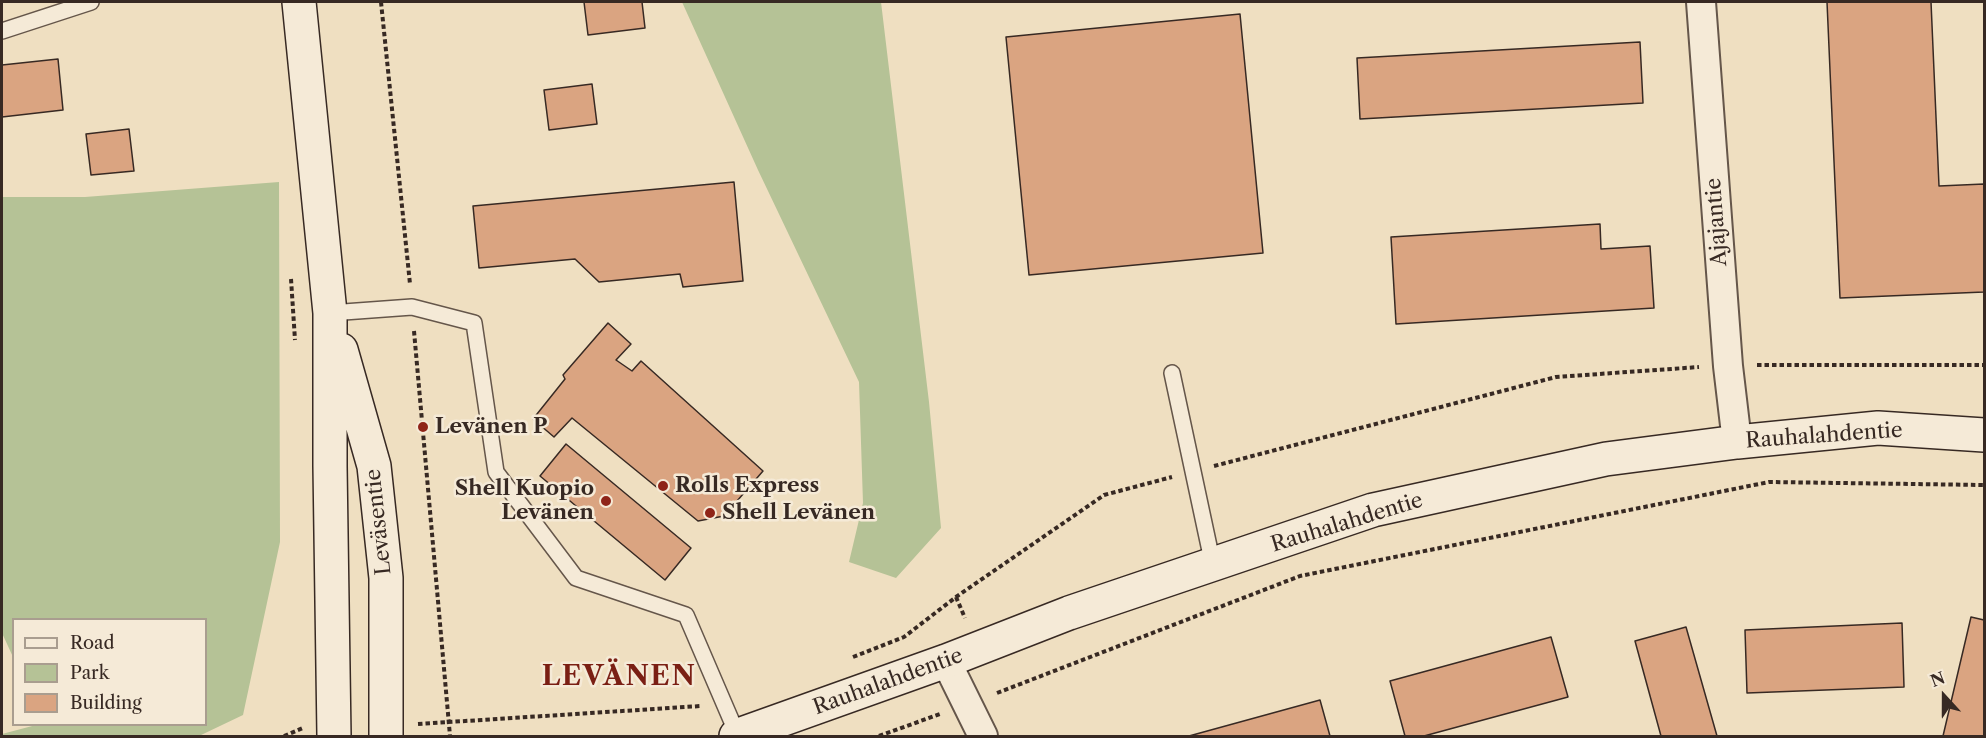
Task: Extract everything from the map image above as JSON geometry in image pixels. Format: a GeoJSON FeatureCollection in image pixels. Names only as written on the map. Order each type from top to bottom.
{"type":"FeatureCollection","features":[{"type":"Feature","properties":{"kind":"main road","name":"Leväsentie"},"geometry":{"type":"LineString","coordinates":[[299,2],[330,313],[334,736]]}},
{"type":"Feature","properties":{"kind":"main road","name":"Leväsentie"},"geometry":{"type":"LineString","coordinates":[[330,313],[374,466],[386,578],[386,736]]}},
{"type":"Feature","properties":{"kind":"main road","name":"Rauhalahdentie"},"geometry":{"type":"LineString","coordinates":[[737,736],[946,661],[1069,613],[1373,510],[1606,459],[1737,442],[1878,428],[1984,435]]}},
{"type":"Feature","properties":{"kind":"street","name":"Ajajantie"},"geometry":{"type":"LineString","coordinates":[[1701,2],[1728,366],[1737,442]]}},
{"type":"Feature","properties":{"kind":"street"},"geometry":{"type":"LineString","coordinates":[[946,661],[983,736]]}},
{"type":"Feature","properties":{"kind":"lane"},"geometry":{"type":"LineString","coordinates":[[2,31],[91,2]]}},
{"type":"Feature","properties":{"kind":"lane"},"geometry":{"type":"LineString","coordinates":[[330,313],[412,308],[474,323],[496,472],[576,579],[686,615],[737,736]]}},
{"type":"Feature","properties":{"kind":"lane"},"geometry":{"type":"LineString","coordinates":[[1172,373],[1214,565]]}},
{"type":"Feature","properties":{"kind":"path"},"geometry":{"type":"LineString","coordinates":[[381,2],[412,308],[450,736]]}},
{"type":"Feature","properties":{"kind":"path"},"geometry":{"type":"LineString","coordinates":[[290,270],[295,340]]}},
{"type":"Feature","properties":{"kind":"path"},"geometry":{"type":"LineString","coordinates":[[956,597],[1104,495],[1556,377],[1728,366],[1984,365]]}},
{"type":"Feature","properties":{"kind":"path"},"geometry":{"type":"LineString","coordinates":[[997,693],[1300,576],[1770,482],[1984,485]]}},
{"type":"Feature","properties":{"kind":"path"},"geometry":{"type":"LineString","coordinates":[[284,736],[301,728]]}},
{"type":"Feature","properties":{"kind":"green space"},"geometry":{"type":"Polygon","coordinates":[[[682,2],[881,2],[929,402],[941,528],[896,578],[849,562],[863,503],[859,382],[758,170],[682,2]]]}},
{"type":"Feature","properties":{"kind":"green space"},"geometry":{"type":"Polygon","coordinates":[[[279,182],[280,542],[243,715],[199,736],[2,736],[2,734],[32,726],[207,726],[207,618],[12,618],[12,655],[2,633],[2,197],[85,197],[279,182]]]}},
{"type":"Feature","properties":{"kind":"building"},"geometry":{"type":"Polygon","coordinates":[[[584,2],[642,2],[645,28],[588,35],[584,2]]]}},
{"type":"Feature","properties":{"kind":"building"},"geometry":{"type":"Polygon","coordinates":[[[1827,2],[1931,2],[1939,186],[1984,184],[1984,292],[1840,298],[1827,2]]]}},
{"type":"Feature","properties":{"kind":"building"},"geometry":{"type":"Polygon","coordinates":[[[1240,14],[1263,253],[1029,275],[1006,37],[1240,14]]]}},
{"type":"Feature","properties":{"kind":"building"},"geometry":{"type":"Polygon","coordinates":[[[1640,42],[1643,103],[1360,119],[1357,58],[1640,42]]]}},
{"type":"Feature","properties":{"kind":"building"},"geometry":{"type":"Polygon","coordinates":[[[58,59],[63,110],[2,117],[2,65],[58,59]]]}},
{"type":"Feature","properties":{"kind":"building"},"geometry":{"type":"Polygon","coordinates":[[[592,84],[597,124],[549,130],[544,90],[592,84]]]}},
{"type":"Feature","properties":{"kind":"building"},"geometry":{"type":"Polygon","coordinates":[[[129,129],[134,171],[91,175],[86,134],[129,129]]]}},
{"type":"Feature","properties":{"kind":"building"},"geometry":{"type":"Polygon","coordinates":[[[734,182],[743,281],[683,287],[680,274],[599,282],[575,259],[479,268],[473,206],[734,182]]]}},
{"type":"Feature","properties":{"kind":"building"},"geometry":{"type":"Polygon","coordinates":[[[1600,224],[1601,249],[1650,246],[1654,308],[1396,324],[1391,237],[1600,224]]]}},
{"type":"Feature","properties":{"kind":"building"},"geometry":{"type":"Polygon","coordinates":[[[608,323],[631,344],[616,360],[632,371],[641,361],[763,471],[724,516],[698,521],[572,418],[554,437],[533,419],[565,379],[563,375],[608,323]]]}},
{"type":"Feature","properties":{"kind":"building"},"geometry":{"type":"Polygon","coordinates":[[[566,444],[691,548],[665,580],[540,476],[566,444]]]}},
{"type":"Feature","properties":{"kind":"building"},"geometry":{"type":"Polygon","coordinates":[[[1971,617],[1984,620],[1984,736],[1943,736],[1971,617]]]}},
{"type":"Feature","properties":{"kind":"building"},"geometry":{"type":"Polygon","coordinates":[[[1902,623],[1904,687],[1747,693],[1745,630],[1902,623]]]}},
{"type":"Feature","properties":{"kind":"building"},"geometry":{"type":"Polygon","coordinates":[[[1686,627],[1717,736],[1661,736],[1635,641],[1686,627]]]}},
{"type":"Feature","properties":{"kind":"building"},"geometry":{"type":"Polygon","coordinates":[[[1551,637],[1568,697],[1424,736],[1405,736],[1390,681],[1551,637]]]}},
{"type":"Feature","properties":{"kind":"building"},"geometry":{"type":"Polygon","coordinates":[[[1320,700],[1330,736],[1189,736],[1320,700]]]}},
{"type":"Feature","properties":{"kind":"place","name":"Levänen P"},"geometry":{"type":"Point","coordinates":[423,427]}},
{"type":"Feature","properties":{"kind":"place","name":"Rolls Express"},"geometry":{"type":"Point","coordinates":[663,486]}},
{"type":"Feature","properties":{"kind":"place","name":"Shell Kuopio Levänen"},"geometry":{"type":"Point","coordinates":[606,501]}},
{"type":"Feature","properties":{"kind":"place","name":"Shell Levänen"},"geometry":{"type":"Point","coordinates":[710,513]}},
{"type":"Feature","properties":{"kind":"district","name":"LEVÄNEN"},"geometry":{"type":"Point","coordinates":[619,677]}}]}
